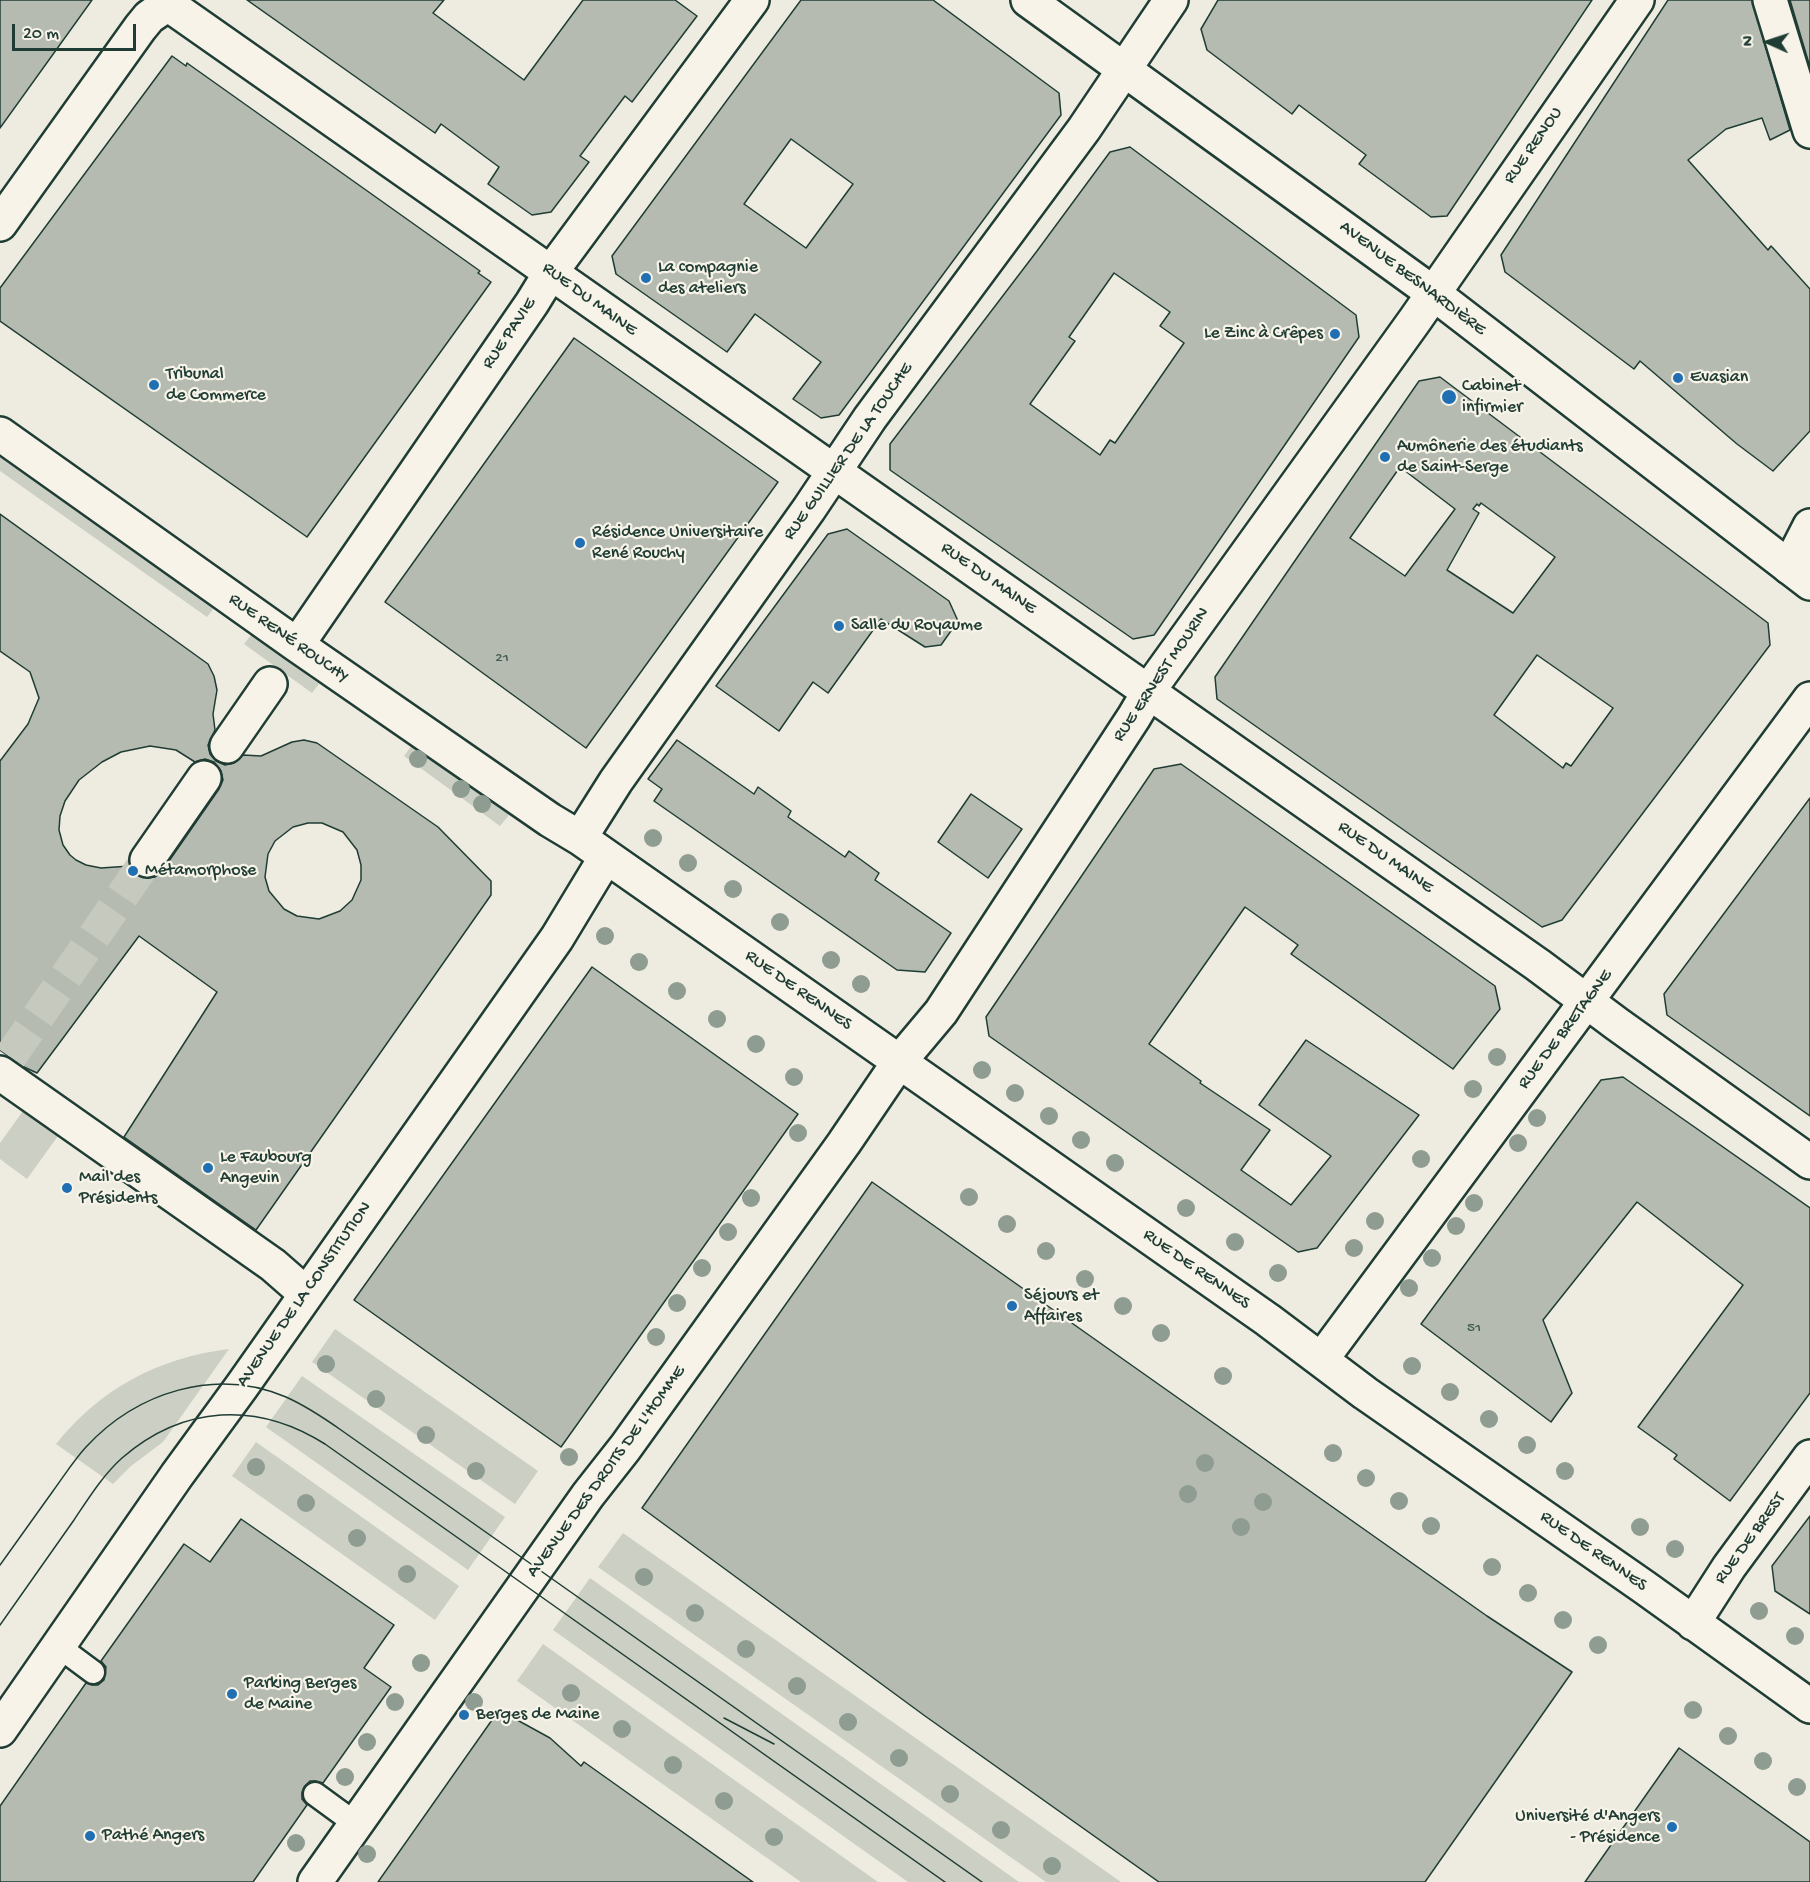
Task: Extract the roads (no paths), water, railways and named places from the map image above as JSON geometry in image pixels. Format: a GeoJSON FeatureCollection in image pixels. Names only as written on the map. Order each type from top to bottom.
{"type":"FeatureCollection","features":[{"type":"Feature","properties":{"kind":"street","name":"RUE PAVIE"},"geometry":{"type":"LineString","coordinates":[[297,645],[551,272],[752,0]]}},
{"type":"Feature","properties":{"kind":"street","name":"AVENUE BESNARDIÈRE"},"geometry":{"type":"LineString","coordinates":[[1028,0],[1433,293],[1799,575]]}},
{"type":"Feature","properties":{"kind":"street","name":"RUE GUILLIER DE LA TOUCHE"},"geometry":{"type":"LineString","coordinates":[[580,838],[616,781],[810,509],[870,418],[1084,129],[1171,0]]}},
{"type":"Feature","properties":{"kind":"street","name":"RUE RENOU"},"geometry":{"type":"LineString","coordinates":[[1433,293],[1636,0]]}},
{"type":"Feature","properties":{"kind":"street"},"geometry":{"type":"LineString","coordinates":[[1770,0],[1810,131]]}},
{"type":"Feature","properties":{"kind":"street","name":"RUE DU MAINE"},"geometry":{"type":"LineString","coordinates":[[167,1],[609,315],[795,445],[835,470],[1588,1002],[1810,1162]]}},
{"type":"Feature","properties":{"kind":"street"},"geometry":{"type":"LineString","coordinates":[[0,224],[140,28],[167,1]]}},
{"type":"Feature","properties":{"kind":"street","name":"RUE ERNEST MOURIN"},"geometry":{"type":"LineString","coordinates":[[899,1062],[940,1011],[1149,692],[1433,293]]}},
{"type":"Feature","properties":{"kind":"street","name":"RUE RENÉ ROUCHY"},"geometry":{"type":"LineString","coordinates":[[0,434],[297,645],[549,820],[580,838]]}},
{"type":"Feature","properties":{"kind":"street"},"geometry":{"type":"LineString","coordinates":[[1799,575],[1810,526]]}},
{"type":"Feature","properties":{"kind":"street"},"geometry":{"type":"LineString","coordinates":[[227,746],[270,684]]}},
{"type":"Feature","properties":{"kind":"street","name":"RUE DE BRETAGNE"},"geometry":{"type":"LineString","coordinates":[[1321,1360],[1810,699]]}},
{"type":"Feature","properties":{"kind":"street"},"geometry":{"type":"LineString","coordinates":[[147,860],[204,778]]}},
{"type":"Feature","properties":{"kind":"street","name":"RUE DE RENNES"},"geometry":{"type":"LineString","coordinates":[[580,838],[1258,1314],[1365,1394],[1810,1706]]}},
{"type":"Feature","properties":{"kind":"street","name":"AVENUE DE LA CONSTITUTION"},"geometry":{"type":"LineString","coordinates":[[0,1730],[305,1293],[557,938],[606,857]]}},
{"type":"Feature","properties":{"kind":"street","name":"AVENUE DES DROITS DE L'HOMME"},"geometry":{"type":"LineString","coordinates":[[315,1882],[582,1504],[844,1143],[899,1062]]}},
{"type":"Feature","properties":{"kind":"street"},"geometry":{"type":"LineString","coordinates":[[3,1066],[273,1265],[305,1293]]}},
{"type":"Feature","properties":{"kind":"street","name":"RUE DE BREST"},"geometry":{"type":"LineString","coordinates":[[1693,1623],[1729,1567],[1810,1457]]}},
{"type":"Feature","properties":{"kind":"lane"},"geometry":{"type":"LineString","coordinates":[[58,1646],[93,1672]]}},
{"type":"Feature","properties":{"kind":"lane"},"geometry":{"type":"LineString","coordinates":[[315,1794],[356,1824]]}},
{"type":"Feature","properties":{"kind":"tunnel"},"geometry":{"type":"LineString","coordinates":[[10,1057],[147,860]]}},
{"type":"Feature","properties":{"kind":"tram line"},"geometry":{"type":"LineString","coordinates":[[0,1565],[86,1447],[106,1428],[129,1412],[153,1399],[178,1390],[205,1385],[232,1384],[259,1388],[286,1397],[315,1412],[982,1882]]}},
{"type":"Feature","properties":{"kind":"tram line"},"geometry":{"type":"LineString","coordinates":[[0,1625],[102,1480],[122,1458],[145,1440],[170,1427],[195,1419],[221,1415],[247,1416],[273,1421],[299,1430],[325,1444],[945,1882]]}},
{"type":"Feature","properties":{"kind":"tram line"},"geometry":{"type":"LineString","coordinates":[[724,1718],[774,1744]]}},
{"type":"Feature","properties":{"kind":"place","name":"La compagnie des ateliers"},"geometry":{"type":"Point","coordinates":[646,278]}},
{"type":"Feature","properties":{"kind":"place","name":"Le Zinc à Crêpes"},"geometry":{"type":"Point","coordinates":[1335,334]}},
{"type":"Feature","properties":{"kind":"place","name":"Evasian"},"geometry":{"type":"Point","coordinates":[1678,378]}},
{"type":"Feature","properties":{"kind":"place","name":"Tribunal de Commerce"},"geometry":{"type":"Point","coordinates":[154,385]}},
{"type":"Feature","properties":{"kind":"place","name":"Cabinet infirmier"},"geometry":{"type":"Point","coordinates":[1449,397]}},
{"type":"Feature","properties":{"kind":"place","name":"Aumônerie des étudiants de Saint-Serge"},"geometry":{"type":"Point","coordinates":[1385,457]}},
{"type":"Feature","properties":{"kind":"place","name":"Résidence Universitaire René Rouchy"},"geometry":{"type":"Point","coordinates":[580,543]}},
{"type":"Feature","properties":{"kind":"place","name":"Salle du Royaume"},"geometry":{"type":"Point","coordinates":[839,626]}},
{"type":"Feature","properties":{"kind":"place","name":"Métamorphose"},"geometry":{"type":"Point","coordinates":[133,871]}},
{"type":"Feature","properties":{"kind":"place","name":"Le Faubourg Angevin"},"geometry":{"type":"Point","coordinates":[208,1168]}},
{"type":"Feature","properties":{"kind":"place","name":"Mail des Présidents"},"geometry":{"type":"Point","coordinates":[67,1188]}},
{"type":"Feature","properties":{"kind":"place","name":"Séjours et Affaires"},"geometry":{"type":"Point","coordinates":[1012,1306]}},
{"type":"Feature","properties":{"kind":"place","name":"Parking Berges de Maine"},"geometry":{"type":"Point","coordinates":[232,1694]}},
{"type":"Feature","properties":{"kind":"place","name":"Berges de Maine"},"geometry":{"type":"Point","coordinates":[464,1715]}},
{"type":"Feature","properties":{"kind":"place","name":"Université d'Angers - Présidence"},"geometry":{"type":"Point","coordinates":[1672,1827]}},
{"type":"Feature","properties":{"kind":"place","name":"Pathé Angers"},"geometry":{"type":"Point","coordinates":[90,1836]}}]}
